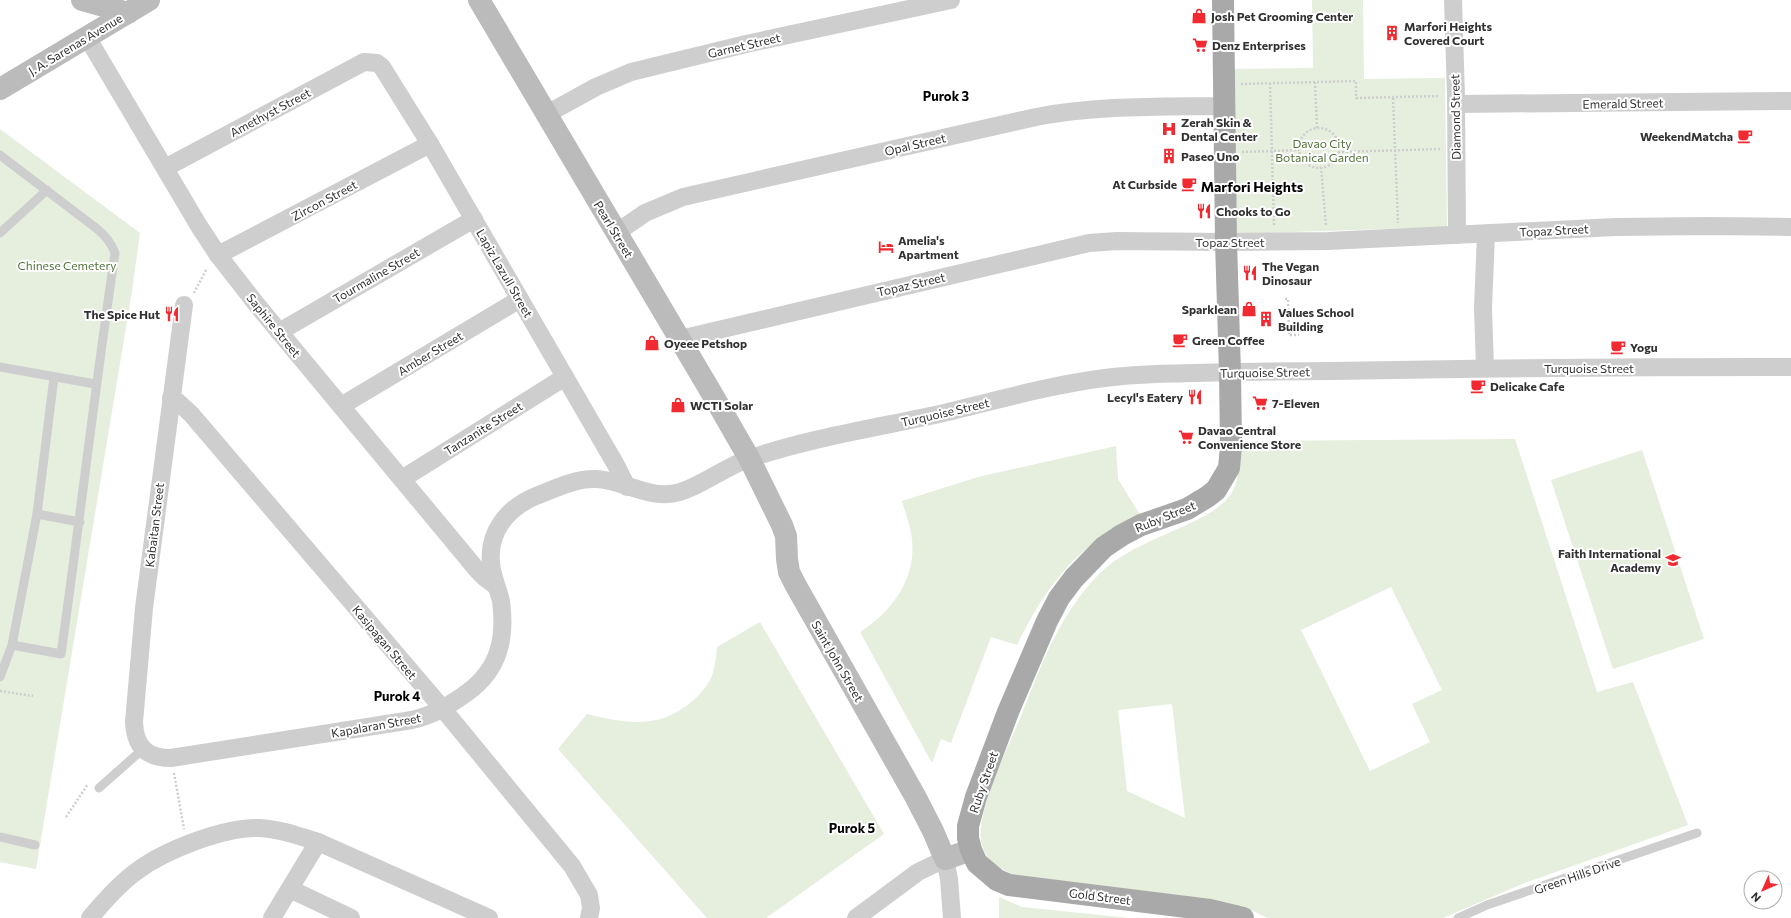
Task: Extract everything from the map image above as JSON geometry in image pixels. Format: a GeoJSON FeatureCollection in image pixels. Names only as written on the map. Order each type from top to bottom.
{"type":"FeatureCollection","features":[{"type":"Feature","properties":{"kind":"main road","name":"Ruby Street"},"geometry":{"type":"LineString","coordinates":[[970,850],[968,826],[976,797],[1031,656],[1059,598],[1074,578],[1104,547],[1141,525],[1198,503],[1216,490],[1223,478],[1231,458],[1226,242],[1223,0]]}},
{"type":"Feature","properties":{"kind":"main road","name":"Gold Street"},"geometry":{"type":"LineString","coordinates":[[970,850],[986,872],[997,880],[1010,885],[1210,910],[1243,918]]}},
{"type":"Feature","properties":{"kind":"street"},"geometry":{"type":"LineString","coordinates":[[82,0],[128,13]]}},
{"type":"Feature","properties":{"kind":"street","name":"J. A. Sarenas Avenue"},"geometry":{"type":"LineString","coordinates":[[0,89],[149,0]]}},
{"type":"Feature","properties":{"kind":"street","name":"Pearl Street"},"geometry":{"type":"LineString","coordinates":[[479,0],[545,115],[680,339],[749,458]]}},
{"type":"Feature","properties":{"kind":"street","name":"Garnet Street"},"geometry":{"type":"LineString","coordinates":[[545,115],[596,87],[631,72],[746,44],[951,0]]}},
{"type":"Feature","properties":{"kind":"street","name":"Diamond Street"},"geometry":{"type":"LineString","coordinates":[[1453,0],[1456,100],[1456,235]]}},
{"type":"Feature","properties":{"kind":"street","name":"Saphire Street"},"geometry":{"type":"LineString","coordinates":[[88,37],[164,168],[218,255],[279,332],[484,577],[496,586]]}},
{"type":"Feature","properties":{"kind":"street","name":"Amethyst Street"},"geometry":{"type":"LineString","coordinates":[[164,168],[364,62],[377,63]]}},
{"type":"Feature","properties":{"kind":"street","name":"Lapiz Lazull Street"},"geometry":{"type":"LineString","coordinates":[[377,63],[387,72],[430,144],[616,465],[626,487]]}},
{"type":"Feature","properties":{"kind":"street","name":"Emerald Street"},"geometry":{"type":"LineString","coordinates":[[1456,100],[1791,101]]}},
{"type":"Feature","properties":{"kind":"street","name":"Opal Street"},"geometry":{"type":"LineString","coordinates":[[616,233],[645,213],[683,197],[1036,117],[1068,111],[1097,108],[1225,106]]}},
{"type":"Feature","properties":{"kind":"street","name":"Zircon Street"},"geometry":{"type":"LineString","coordinates":[[218,255],[430,144]]}},
{"type":"Feature","properties":{"kind":"street","name":"Tourmaline Street"},"geometry":{"type":"LineString","coordinates":[[279,332],[474,219]]}},
{"type":"Feature","properties":{"kind":"street","name":"Topaz Street"},"geometry":{"type":"LineString","coordinates":[[680,339],[1089,243],[1117,241],[1328,241],[1616,227],[1791,227]]}},
{"type":"Feature","properties":{"kind":"street"},"geometry":{"type":"LineString","coordinates":[[1485,368],[1483,308],[1486,234]]}},
{"type":"Feature","properties":{"kind":"street","name":"Amber Street"},"geometry":{"type":"LineString","coordinates":[[341,406],[520,299]]}},
{"type":"Feature","properties":{"kind":"street","name":"Kabaitan Street"},"geometry":{"type":"LineString","coordinates":[[141,747],[135,732],[134,722],[144,608],[171,398],[188,301]]}},
{"type":"Feature","properties":{"kind":"street","name":"Turquoise Street"},"geometry":{"type":"LineString","coordinates":[[749,458],[813,441],[1088,380],[1133,375],[1485,368],[1791,367]]}},
{"type":"Feature","properties":{"kind":"street","name":"Tanzanite Street"},"geometry":{"type":"LineString","coordinates":[[402,479],[565,377]]}},
{"type":"Feature","properties":{"kind":"street","name":"Kasipagan Street"},"geometry":{"type":"LineString","coordinates":[[171,398],[178,402],[191,414],[443,710],[572,866],[589,895],[592,908],[589,918]]}},
{"type":"Feature","properties":{"kind":"street","name":"Kapalaran Street"},"geometry":{"type":"LineString","coordinates":[[141,747],[154,756],[171,758],[412,720],[430,716],[443,710],[483,679],[495,661],[499,650],[502,634],[500,600],[491,566],[493,538],[499,525],[516,507],[529,499],[579,481],[594,478],[646,492],[673,494],[685,490],[730,466],[749,458]]}},
{"type":"Feature","properties":{"kind":"street","name":"Saint John Street"},"geometry":{"type":"LineString","coordinates":[[749,458],[786,536],[789,572],[918,802],[945,858]]}},
{"type":"Feature","properties":{"kind":"street"},"geometry":{"type":"LineString","coordinates":[[90,918],[106,899],[137,870],[160,857],[187,845],[217,835],[243,829],[260,828],[299,836],[318,842],[489,918]]}},
{"type":"Feature","properties":{"kind":"street"},"geometry":{"type":"LineString","coordinates":[[272,918],[318,842]]}},
{"type":"Feature","properties":{"kind":"street"},"geometry":{"type":"LineString","coordinates":[[856,918],[918,872],[945,858],[970,850]]}},
{"type":"Feature","properties":{"kind":"street"},"geometry":{"type":"LineString","coordinates":[[945,858],[949,879],[952,918]]}},
{"type":"Feature","properties":{"kind":"street"},"geometry":{"type":"LineString","coordinates":[[290,889],[351,918]]}},
{"type":"Feature","properties":{"kind":"lane"},"geometry":{"type":"LineString","coordinates":[[0,155],[106,236],[115,253],[96,384],[80,522],[61,654],[12,645]]}},
{"type":"Feature","properties":{"kind":"lane"},"geometry":{"type":"LineString","coordinates":[[0,233],[46,190]]}},
{"type":"Feature","properties":{"kind":"lane"},"geometry":{"type":"LineString","coordinates":[[0,367],[96,384]]}},
{"type":"Feature","properties":{"kind":"lane"},"geometry":{"type":"LineString","coordinates":[[0,677],[12,645],[37,514],[54,377]]}},
{"type":"Feature","properties":{"kind":"lane"},"geometry":{"type":"LineString","coordinates":[[37,514],[80,522]]}},
{"type":"Feature","properties":{"kind":"lane"},"geometry":{"type":"LineString","coordinates":[[99,788],[141,747]]}},
{"type":"Feature","properties":{"kind":"lane","name":"Green Hills Drive"},"geometry":{"type":"LineString","coordinates":[[1458,918],[1488,905],[1697,833]]}},
{"type":"Feature","properties":{"kind":"lane"},"geometry":{"type":"LineString","coordinates":[[0,837],[35,845]]}},
{"type":"Feature","properties":{"kind":"path"},"geometry":{"type":"LineString","coordinates":[[1225,85],[1356,81],[1356,98],[1456,100]]}},
{"type":"Feature","properties":{"kind":"path"},"geometry":{"type":"LineString","coordinates":[[1315,82],[1317,128]]}},
{"type":"Feature","properties":{"kind":"path"},"geometry":{"type":"LineString","coordinates":[[1270,84],[1275,242]]}},
{"type":"Feature","properties":{"kind":"path"},"geometry":{"type":"LineString","coordinates":[[1393,98],[1399,237]]}},
{"type":"Feature","properties":{"kind":"path"},"geometry":{"type":"LineString","coordinates":[[1317,128],[1329,131],[1334,135],[1339,146],[1338,152],[1332,163],[1321,167],[1315,167],[1304,161],[1299,150],[1302,138],[1311,130],[1317,128]]}},
{"type":"Feature","properties":{"kind":"path"},"geometry":{"type":"LineString","coordinates":[[1338,152],[1456,148]]}},
{"type":"Feature","properties":{"kind":"path"},"geometry":{"type":"LineString","coordinates":[[1225,153],[1299,150]]}},
{"type":"Feature","properties":{"kind":"path"},"geometry":{"type":"LineString","coordinates":[[1321,167],[1328,241]]}},
{"type":"Feature","properties":{"kind":"path"},"geometry":{"type":"LineString","coordinates":[[188,301],[202,276],[218,255]]}},
{"type":"Feature","properties":{"kind":"path"},"geometry":{"type":"LineString","coordinates":[[1285,299],[1288,299],[1289,335],[1299,335]]}},
{"type":"Feature","properties":{"kind":"path"},"geometry":{"type":"LineString","coordinates":[[0,691],[33,696]]}},
{"type":"Feature","properties":{"kind":"path"},"geometry":{"type":"LineString","coordinates":[[176,786],[187,845]]}},
{"type":"Feature","properties":{"kind":"green space","name":"Davao City Botanical Garden"},"geometry":{"type":"Polygon","coordinates":[[[1312,0],[1363,0],[1364,79],[1445,78],[1447,227],[1233,234],[1233,69],[1313,68],[1312,0]]]}},
{"type":"Feature","properties":{"kind":"green space","name":"Chinese Cemetery"},"geometry":{"type":"Polygon","coordinates":[[[0,129],[140,233],[132,291],[36,869],[0,862],[0,129]]]}},
{"type":"Feature","properties":{"kind":"green space"},"geometry":{"type":"Polygon","coordinates":[[[1515,439],[1597,692],[1633,682],[1688,825],[1522,884],[1443,918],[1267,918],[1253,911],[1235,906],[1017,876],[1005,871],[994,863],[985,853],[981,840],[981,827],[989,793],[1049,649],[1063,622],[1088,586],[1109,565],[1140,546],[1202,518],[1227,499],[1232,493],[1237,479],[1238,441],[1515,439]],[[1391,587],[1301,630],[1370,771],[1430,742],[1412,704],[1442,690],[1391,587]],[[1172,704],[1118,710],[1127,791],[1185,818],[1172,704]]]}},
{"type":"Feature","properties":{"kind":"green space"},"geometry":{"type":"Polygon","coordinates":[[[1116,446],[1118,479],[1142,518],[1106,535],[1074,560],[1062,573],[1042,600],[1017,645],[991,637],[951,743],[941,739],[932,763],[860,632],[883,613],[893,602],[907,577],[911,563],[912,548],[911,533],[902,501],[978,477],[1116,446]]]}},
{"type":"Feature","properties":{"kind":"green space"},"geometry":{"type":"Polygon","coordinates":[[[1642,450],[1704,639],[1613,669],[1551,480],[1642,450]]]}},
{"type":"Feature","properties":{"kind":"green space"},"geometry":{"type":"Polygon","coordinates":[[[760,622],[884,834],[766,918],[707,918],[558,749],[587,714],[603,718],[643,722],[660,719],[685,707],[693,701],[710,680],[716,660],[717,647],[760,622]]]}},
{"type":"Feature","properties":{"kind":"green space"},"geometry":{"type":"Polygon","coordinates":[[[999,897],[1022,907],[1129,918],[999,918],[999,897]]]}},
{"type":"Feature","properties":{"kind":"place","name":"Josh Pet Grooming Center"},"geometry":{"type":"Point","coordinates":[1199,16]}},
{"type":"Feature","properties":{"kind":"place","name":"Marfori Heights Covered Court"},"geometry":{"type":"Point","coordinates":[1392,33]}},
{"type":"Feature","properties":{"kind":"place","name":"Denz Enterprises"},"geometry":{"type":"Point","coordinates":[1200,45]}},
{"type":"Feature","properties":{"kind":"place","name":"Zerah Skin & Dental Center"},"geometry":{"type":"Point","coordinates":[1169,129]}},
{"type":"Feature","properties":{"kind":"place","name":"WeekendMatcha"},"geometry":{"type":"Point","coordinates":[1745,136]}},
{"type":"Feature","properties":{"kind":"place","name":"Paseo Uno"},"geometry":{"type":"Point","coordinates":[1169,156]}},
{"type":"Feature","properties":{"kind":"place","name":"At Curbside"},"geometry":{"type":"Point","coordinates":[1189,184]}},
{"type":"Feature","properties":{"kind":"place","name":"Chooks to Go"},"geometry":{"type":"Point","coordinates":[1204,211]}},
{"type":"Feature","properties":{"kind":"place","name":"Amelia's Apartment"},"geometry":{"type":"Point","coordinates":[886,247]}},
{"type":"Feature","properties":{"kind":"place","name":"The Vegan Dinosaur"},"geometry":{"type":"Point","coordinates":[1250,273]}},
{"type":"Feature","properties":{"kind":"place","name":"Sparklean"},"geometry":{"type":"Point","coordinates":[1249,309]}},
{"type":"Feature","properties":{"kind":"place","name":"The Spice Hut"},"geometry":{"type":"Point","coordinates":[172,314]}},
{"type":"Feature","properties":{"kind":"place","name":"Values School Building"},"geometry":{"type":"Point","coordinates":[1266,319]}},
{"type":"Feature","properties":{"kind":"place","name":"Green Coffee"},"geometry":{"type":"Point","coordinates":[1180,340]}},
{"type":"Feature","properties":{"kind":"place","name":"Oyeee Petshop"},"geometry":{"type":"Point","coordinates":[652,343]}},
{"type":"Feature","properties":{"kind":"place","name":"Yogu"},"geometry":{"type":"Point","coordinates":[1618,347]}},
{"type":"Feature","properties":{"kind":"place","name":"Delicake Cafe"},"geometry":{"type":"Point","coordinates":[1478,386]}},
{"type":"Feature","properties":{"kind":"place","name":"Lecyl's Eatery"},"geometry":{"type":"Point","coordinates":[1195,397]}},
{"type":"Feature","properties":{"kind":"place","name":"7-Eleven"},"geometry":{"type":"Point","coordinates":[1260,403]}},
{"type":"Feature","properties":{"kind":"place","name":"WCTI Solar"},"geometry":{"type":"Point","coordinates":[678,405]}},
{"type":"Feature","properties":{"kind":"place","name":"Davao Central Convenience Store"},"geometry":{"type":"Point","coordinates":[1186,437]}},
{"type":"Feature","properties":{"kind":"place","name":"Faith International Academy"},"geometry":{"type":"Point","coordinates":[1673,560]}},
{"type":"Feature","properties":{"kind":"district","name":"Purok 3"},"geometry":{"type":"Point","coordinates":[946,96]}},
{"type":"Feature","properties":{"kind":"district","name":"Marfori Heights"},"geometry":{"type":"Point","coordinates":[1252,186]}},
{"type":"Feature","properties":{"kind":"district","name":"Purok 4"},"geometry":{"type":"Point","coordinates":[397,696]}},
{"type":"Feature","properties":{"kind":"district","name":"Purok 5"},"geometry":{"type":"Point","coordinates":[852,828]}}]}
